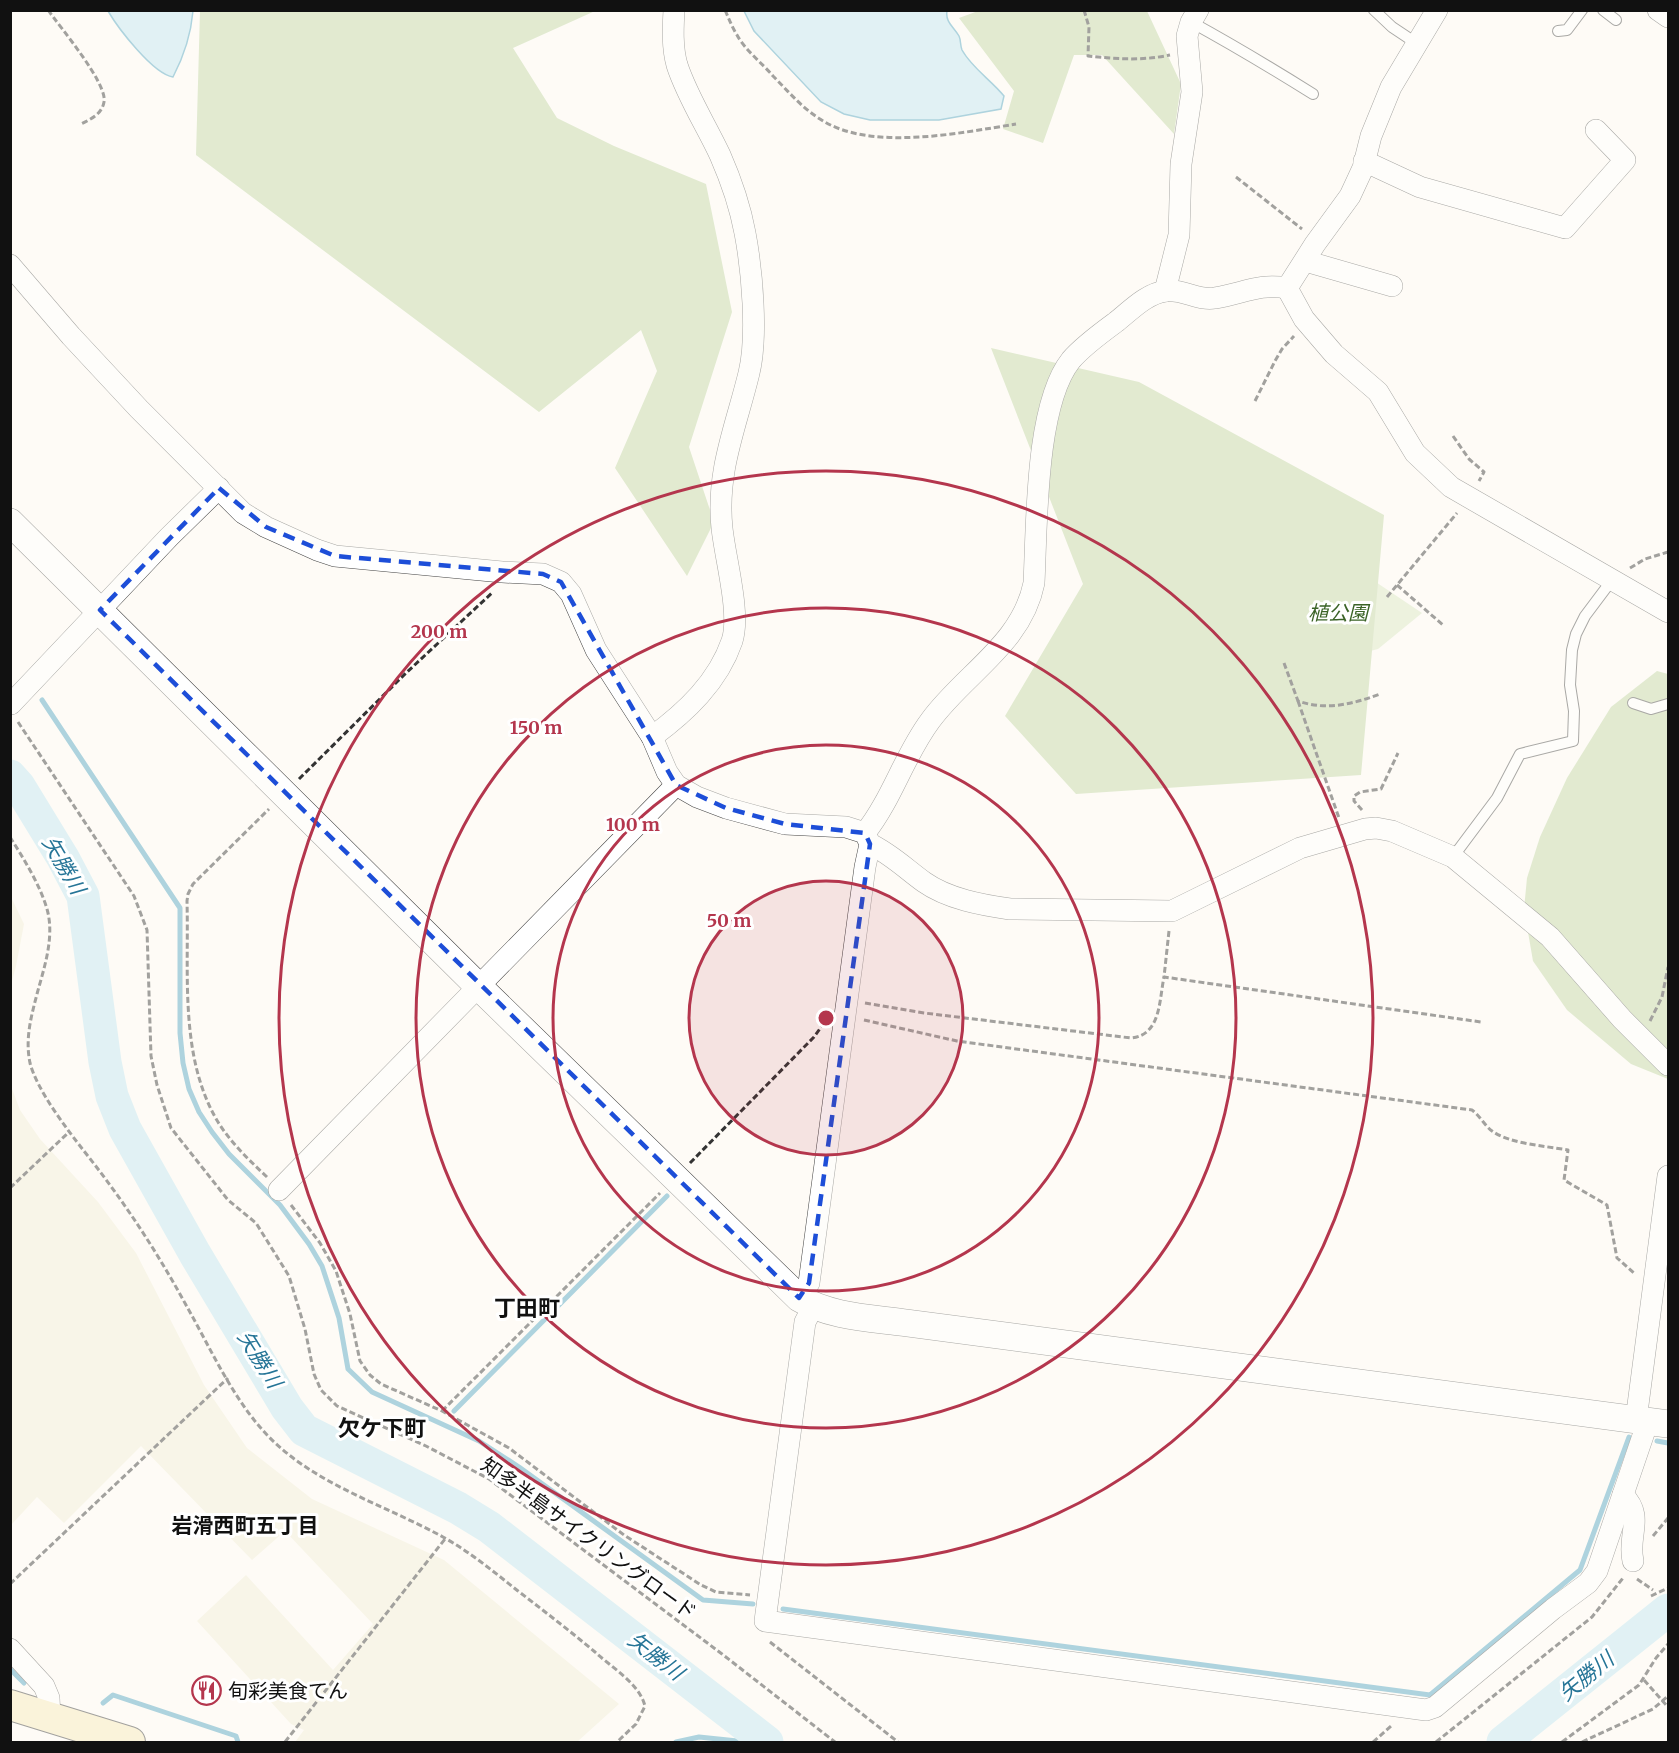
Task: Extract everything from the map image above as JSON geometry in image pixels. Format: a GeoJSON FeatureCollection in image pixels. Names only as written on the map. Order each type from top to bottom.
{"type":"FeatureCollection","features":[{"type":"Feature","properties":{"kind":"main road"},"geometry":{"type":"LineString","coordinates":[[10,1705],[130,1743]]}},
{"type":"Feature","properties":{"kind":"street"},"geometry":{"type":"LineString","coordinates":[[652,737],[675,720],[708,686],[724,662],[733,638],[734,611],[721,527],[722,480],[727,451],[750,371],[753,337],[753,308],[745,235],[737,197],[677,64],[673,36],[674,10]]}},
{"type":"Feature","properties":{"kind":"street"},"geometry":{"type":"LineString","coordinates":[[1287,288],[1317,241],[1350,196],[1363,168],[1371,136],[1391,87],[1437,10]]}},
{"type":"Feature","properties":{"kind":"street"},"geometry":{"type":"LineString","coordinates":[[1165,291],[1179,235],[1181,164],[1192,92],[1187,36],[1195,16]]}},
{"type":"Feature","properties":{"kind":"street"},"geometry":{"type":"LineString","coordinates":[[1364,162],[1420,187],[1565,228],[1625,160],[1596,130]]}},
{"type":"Feature","properties":{"kind":"street"},"geometry":{"type":"LineString","coordinates":[[1305,261],[1392,286]]}},
{"type":"Feature","properties":{"kind":"street"},"geometry":{"type":"LineString","coordinates":[[10,265],[71,336],[132,401],[243,513],[266,527],[335,556],[502,572],[543,573],[561,582],[571,594],[596,650],[652,737],[667,772],[676,785],[697,797],[726,808],[785,824],[846,827],[868,838],[927,884],[956,897],[992,906],[1100,911],[1172,911],[1300,849],[1365,829],[1376,828],[1392,831],[1452,857],[1551,937],[1622,1019],[1668,1065]]}},
{"type":"Feature","properties":{"kind":"street"},"geometry":{"type":"LineString","coordinates":[[1668,612],[1451,487],[1414,453],[1378,392],[1334,354],[1304,318],[1287,288],[1271,285],[1214,299],[1165,291],[1143,301],[1099,335],[1071,361],[1056,387],[1049,410],[1041,462],[1035,583],[1031,600],[1011,636],[931,719],[868,838],[765,1621],[1426,1710],[1435,1707],[1553,1609],[1588,1583],[1597,1571],[1651,1422],[1654,1286],[1668,1176]]}},
{"type":"Feature","properties":{"kind":"street"},"geometry":{"type":"LineString","coordinates":[[14,712],[100,610],[219,488]]}},
{"type":"Feature","properties":{"kind":"street"},"geometry":{"type":"LineString","coordinates":[[10,522],[478,986],[806,1302],[837,1313],[1651,1422]]}},
{"type":"Feature","properties":{"kind":"street"},"geometry":{"type":"LineString","coordinates":[[279,1190],[676,785]]}},
{"type":"Feature","properties":{"kind":"street"},"geometry":{"type":"LineString","coordinates":[[1623,1495],[1632,1504],[1635,1513],[1631,1552],[1633,1569]]}},
{"type":"Feature","properties":{"kind":"street"},"geometry":{"type":"LineString","coordinates":[[10,1649],[44,1686],[49,1698],[50,1718]]}},
{"type":"Feature","properties":{"kind":"lane"},"geometry":{"type":"LineString","coordinates":[[1374,10],[1392,27],[1416,43]]}},
{"type":"Feature","properties":{"kind":"lane"},"geometry":{"type":"LineString","coordinates":[[1558,31],[1567,30],[1582,10]]}},
{"type":"Feature","properties":{"kind":"lane"},"geometry":{"type":"LineString","coordinates":[[1603,10],[1616,20]]}},
{"type":"Feature","properties":{"kind":"lane"},"geometry":{"type":"LineString","coordinates":[[1195,16],[1253,59],[1313,94]]}},
{"type":"Feature","properties":{"kind":"lane"},"geometry":{"type":"LineString","coordinates":[[1452,857],[1497,798],[1520,754],[1573,741],[1574,711],[1570,684],[1572,650],[1576,634],[1585,616],[1615,581]]}},
{"type":"Feature","properties":{"kind":"lane"},"geometry":{"type":"LineString","coordinates":[[1633,703],[1651,709],[1668,704]]}},
{"type":"Feature","properties":{"kind":"path"},"geometry":{"type":"LineString","coordinates":[[48,10],[104,90],[104,104],[100,113],[81,124]]}},
{"type":"Feature","properties":{"kind":"path"},"geometry":{"type":"LineString","coordinates":[[725,10],[738,37],[800,105],[838,129],[854,134],[884,137],[943,136],[1016,124]]}},
{"type":"Feature","properties":{"kind":"path"},"geometry":{"type":"LineString","coordinates":[[1084,10],[1089,27],[1088,56],[1125,60],[1151,59],[1172,54],[1188,46]]}},
{"type":"Feature","properties":{"kind":"path"},"geometry":{"type":"LineString","coordinates":[[1236,177],[1317,241]]}},
{"type":"Feature","properties":{"kind":"path"},"geometry":{"type":"LineString","coordinates":[[1255,401],[1275,361],[1298,331],[1304,318]]}},
{"type":"Feature","properties":{"kind":"path"},"geometry":{"type":"LineString","coordinates":[[1387,597],[1470,499],[1484,472],[1469,459],[1453,436]]}},
{"type":"Feature","properties":{"kind":"path"},"geometry":{"type":"LineString","coordinates":[[1615,581],[1629,568],[1645,559],[1668,552]]}},
{"type":"Feature","properties":{"kind":"path"},"geometry":{"type":"LineString","coordinates":[[502,572],[500,580],[488,597],[406,673],[193,884],[187,902],[190,1037],[199,1083],[218,1123],[231,1141],[279,1190],[320,1243],[336,1271],[350,1314],[360,1361],[370,1376],[381,1384],[442,1411],[509,1448],[624,1535],[700,1585],[716,1592],[770,1596]]}},
{"type":"Feature","properties":{"kind":"path"},"geometry":{"type":"LineString","coordinates":[[1396,585],[1443,625]]}},
{"type":"Feature","properties":{"kind":"path"},"geometry":{"type":"LineString","coordinates":[[1284,663],[1345,834]]}},
{"type":"Feature","properties":{"kind":"path"},"geometry":{"type":"LineString","coordinates":[[1298,701],[1310,706],[1342,706],[1380,694]]}},
{"type":"Feature","properties":{"kind":"path","name":"知多半島サイクリングロード"},"geometry":{"type":"LineString","coordinates":[[14,712],[134,896],[147,930],[151,1056],[157,1085],[171,1128],[228,1200],[256,1223],[289,1276],[305,1329],[314,1374],[321,1390],[337,1406],[426,1446],[489,1479],[704,1640],[835,1743]]}},
{"type":"Feature","properties":{"kind":"path"},"geometry":{"type":"LineString","coordinates":[[1365,829],[1364,816],[1354,801],[1354,796],[1360,792],[1381,789],[1398,753]]}},
{"type":"Feature","properties":{"kind":"path"},"geometry":{"type":"LineString","coordinates":[[10,837],[47,910],[49,933],[47,957],[27,1039],[30,1065],[49,1104],[128,1207],[254,1419],[268,1436],[307,1469],[446,1538],[476,1558],[573,1634],[629,1682],[642,1697],[645,1706],[636,1724],[617,1743]]}},
{"type":"Feature","properties":{"kind":"path"},"geometry":{"type":"LineString","coordinates":[[442,1411],[814,1037],[818,1028],[826,1020],[847,1008],[924,1013],[1131,1038],[1141,1037],[1148,1033],[1154,1025],[1164,977],[1172,911]]}},
{"type":"Feature","properties":{"kind":"path"},"geometry":{"type":"LineString","coordinates":[[1641,1038],[1662,997],[1668,966]]}},
{"type":"Feature","properties":{"kind":"path"},"geometry":{"type":"LineString","coordinates":[[1164,977],[1481,1022]]}},
{"type":"Feature","properties":{"kind":"path"},"geometry":{"type":"LineString","coordinates":[[847,1008],[957,1041],[1472,1110],[1492,1131],[1505,1137],[1524,1143],[1568,1150],[1564,1180],[1607,1205],[1617,1258],[1635,1275],[1654,1286]]}},
{"type":"Feature","properties":{"kind":"path"},"geometry":{"type":"LineString","coordinates":[[10,1188],[69,1132]]}},
{"type":"Feature","properties":{"kind":"path"},"geometry":{"type":"LineString","coordinates":[[10,1584],[228,1378]]}},
{"type":"Feature","properties":{"kind":"path"},"geometry":{"type":"LineString","coordinates":[[1436,1743],[1592,1617],[1633,1569],[1668,1518]]}},
{"type":"Feature","properties":{"kind":"path"},"geometry":{"type":"LineString","coordinates":[[285,1743],[446,1538]]}},
{"type":"Feature","properties":{"kind":"path"},"geometry":{"type":"LineString","coordinates":[[1633,1569],[1653,1590]]}},
{"type":"Feature","properties":{"kind":"path"},"geometry":{"type":"LineString","coordinates":[[1651,1596],[1668,1588]]}},
{"type":"Feature","properties":{"kind":"path"},"geometry":{"type":"LineString","coordinates":[[765,1621],[764,1634],[769,1641],[898,1743]]}},
{"type":"Feature","properties":{"kind":"path"},"geometry":{"type":"LineString","coordinates":[[1562,1743],[1644,1680],[1656,1658],[1668,1644]]}},
{"type":"Feature","properties":{"kind":"path"},"geometry":{"type":"LineString","coordinates":[[1644,1680],[1668,1707]]}},
{"type":"Feature","properties":{"kind":"path"},"geometry":{"type":"LineString","coordinates":[[1582,1743],[1653,1708],[1668,1696]]}},
{"type":"Feature","properties":{"kind":"highlighted area"},"geometry":{"type":"Polygon","coordinates":[[[219,488],[266,527],[335,556],[543,574],[561,582],[676,785],[726,808],[785,824],[865,833],[870,844],[809,1283],[799,1298],[100,610],[219,488]]]}},
{"type":"Feature","properties":{"kind":"shaded area"},"geometry":{"type":"Polygon","coordinates":[[[11,897],[24,924],[11,985],[11,897]]]}},
{"type":"Feature","properties":{"kind":"shaded area"},"geometry":{"type":"Polygon","coordinates":[[[11,1086],[20,1110],[40,1139],[98,1202],[136,1253],[204,1385],[247,1448],[312,1499],[444,1560],[619,1704],[577,1742],[295,1742],[304,1730],[291,1724],[197,1621],[246,1575],[333,1670],[373,1624],[285,1531],[252,1560],[141,1446],[64,1523],[37,1497],[11,1525],[11,1086]]]}},
{"type":"Feature","properties":{"kind":"green space"},"geometry":{"type":"Polygon","coordinates":[[[200,11],[595,11],[513,48],[557,118],[614,146],[706,184],[732,312],[689,447],[714,522],[687,576],[615,468],[657,371],[641,330],[539,412],[196,155],[200,11]]]}},
{"type":"Feature","properties":{"kind":"green space"},"geometry":{"type":"Polygon","coordinates":[[[978,11],[1147,11],[1181,84],[1174,134],[1102,55],[1074,55],[1043,143],[1003,129],[1014,91],[959,18],[978,11]]]}},
{"type":"Feature","properties":{"kind":"green space","name":"植公園"},"geometry":{"type":"Polygon","coordinates":[[[991,348],[1139,382],[1384,515],[1361,775],[1076,794],[1005,716],[1083,584],[991,348]]]}},
{"type":"Feature","properties":{"kind":"green space","name":"植公園"},"geometry":{"type":"Polygon","coordinates":[[[1325,548],[1422,613],[1378,649],[1332,661],[1325,548]]]}},
{"type":"Feature","properties":{"kind":"green space"},"geometry":{"type":"Polygon","coordinates":[[[1657,671],[1668,674],[1668,1079],[1631,1064],[1567,1010],[1533,961],[1524,909],[1527,878],[1540,837],[1567,778],[1611,707],[1657,671]]]}},
{"type":"Feature","properties":{"kind":"water"},"geometry":{"type":"Polygon","coordinates":[[[108,11],[193,11],[186,45],[173,77],[156,68],[146,59],[108,11]]]}},
{"type":"Feature","properties":{"kind":"water"},"geometry":{"type":"Polygon","coordinates":[[[744,11],[947,11],[949,21],[959,36],[966,56],[1004,96],[1001,109],[939,120],[870,120],[844,114],[821,102],[754,31],[744,11]]]}},
{"type":"Feature","properties":{"kind":"waterway"},"geometry":{"type":"LineString","coordinates":[[42,700],[180,908],[180,1033],[189,1089],[199,1112],[212,1132],[229,1154],[280,1205],[322,1266],[339,1318],[348,1369],[372,1392],[479,1441],[519,1467],[703,1600],[753,1604]]}},
{"type":"Feature","properties":{"kind":"waterway","name":"矢勝川"},"geometry":{"type":"LineString","coordinates":[[10,776],[19,786],[63,858],[83,896],[105,1062],[112,1096],[125,1129],[195,1254],[287,1408],[304,1430],[458,1508],[489,1527],[767,1742]]}},
{"type":"Feature","properties":{"kind":"waterway"},"geometry":{"type":"LineString","coordinates":[[454,1411],[667,1196]]}},
{"type":"Feature","properties":{"kind":"waterway"},"geometry":{"type":"LineString","coordinates":[[783,1609],[1430,1695],[1580,1570],[1629,1437]]}},
{"type":"Feature","properties":{"kind":"waterway"},"geometry":{"type":"LineString","coordinates":[[1657,1441],[1668,1443]]}},
{"type":"Feature","properties":{"kind":"waterway","name":"矢勝川"},"geometry":{"type":"LineString","coordinates":[[1503,1742],[1668,1610]]}},
{"type":"Feature","properties":{"kind":"waterway"},"geometry":{"type":"LineString","coordinates":[[10,1669],[24,1683]]}},
{"type":"Feature","properties":{"kind":"waterway"},"geometry":{"type":"LineString","coordinates":[[103,1703],[113,1695],[236,1736],[238,1742]]}},
{"type":"Feature","properties":{"kind":"waterway"},"geometry":{"type":"LineString","coordinates":[[676,1742],[699,1737],[747,1742]]}},
{"type":"Feature","properties":{"kind":"place","name":"旬彩美食てん"},"geometry":{"type":"Point","coordinates":[207,1690]}},
{"type":"Feature","properties":{"kind":"district","name":"丁田町"},"geometry":{"type":"Point","coordinates":[527,1308]}},
{"type":"Feature","properties":{"kind":"district","name":"欠ケ下町"},"geometry":{"type":"Point","coordinates":[382,1428]}},
{"type":"Feature","properties":{"kind":"district","name":"岩滑西町五丁目"},"geometry":{"type":"Point","coordinates":[245,1525]}}]}
